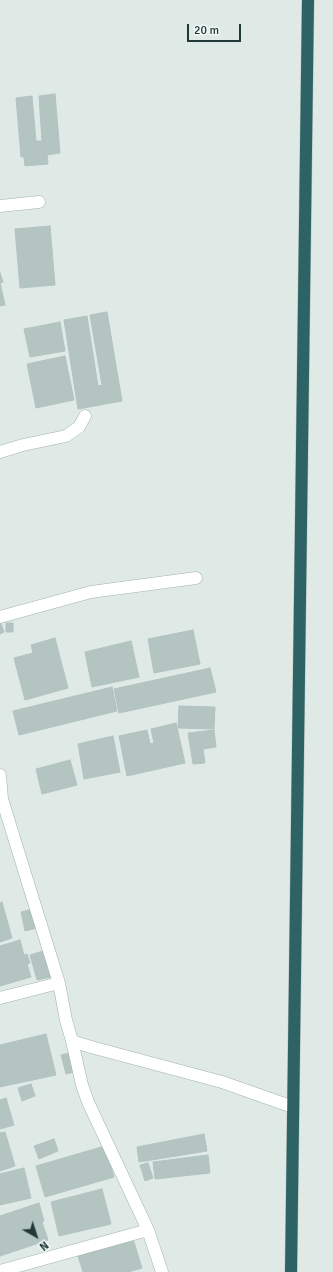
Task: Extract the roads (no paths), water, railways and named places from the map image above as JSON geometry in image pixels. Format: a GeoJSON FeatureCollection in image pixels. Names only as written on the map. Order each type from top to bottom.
{"type":"FeatureCollection","features":[{"type":"Feature","properties":{"kind":"highway"},"geometry":{"type":"LineString","coordinates":[[290,1272],[308,0]]}},
{"type":"Feature","properties":{"kind":"street"},"geometry":{"type":"LineString","coordinates":[[0,206],[39,202]]}},
{"type":"Feature","properties":{"kind":"street"},"geometry":{"type":"LineString","coordinates":[[0,452],[23,445],[66,436],[79,428],[85,416]]}},
{"type":"Feature","properties":{"kind":"street"},"geometry":{"type":"LineString","coordinates":[[0,617],[91,592],[196,578]]}},
{"type":"Feature","properties":{"kind":"street"},"geometry":{"type":"LineString","coordinates":[[0,775],[1,800],[59,983],[66,1020],[82,1085],[88,1102],[148,1230],[162,1272]]}},
{"type":"Feature","properties":{"kind":"street"},"geometry":{"type":"LineString","coordinates":[[0,998],[59,983]]}},
{"type":"Feature","properties":{"kind":"street"},"geometry":{"type":"LineString","coordinates":[[72,1041],[91,1048],[222,1082],[292,1107]]}},
{"type":"Feature","properties":{"kind":"street"},"geometry":{"type":"LineString","coordinates":[[0,1271],[148,1230]]}}]}
